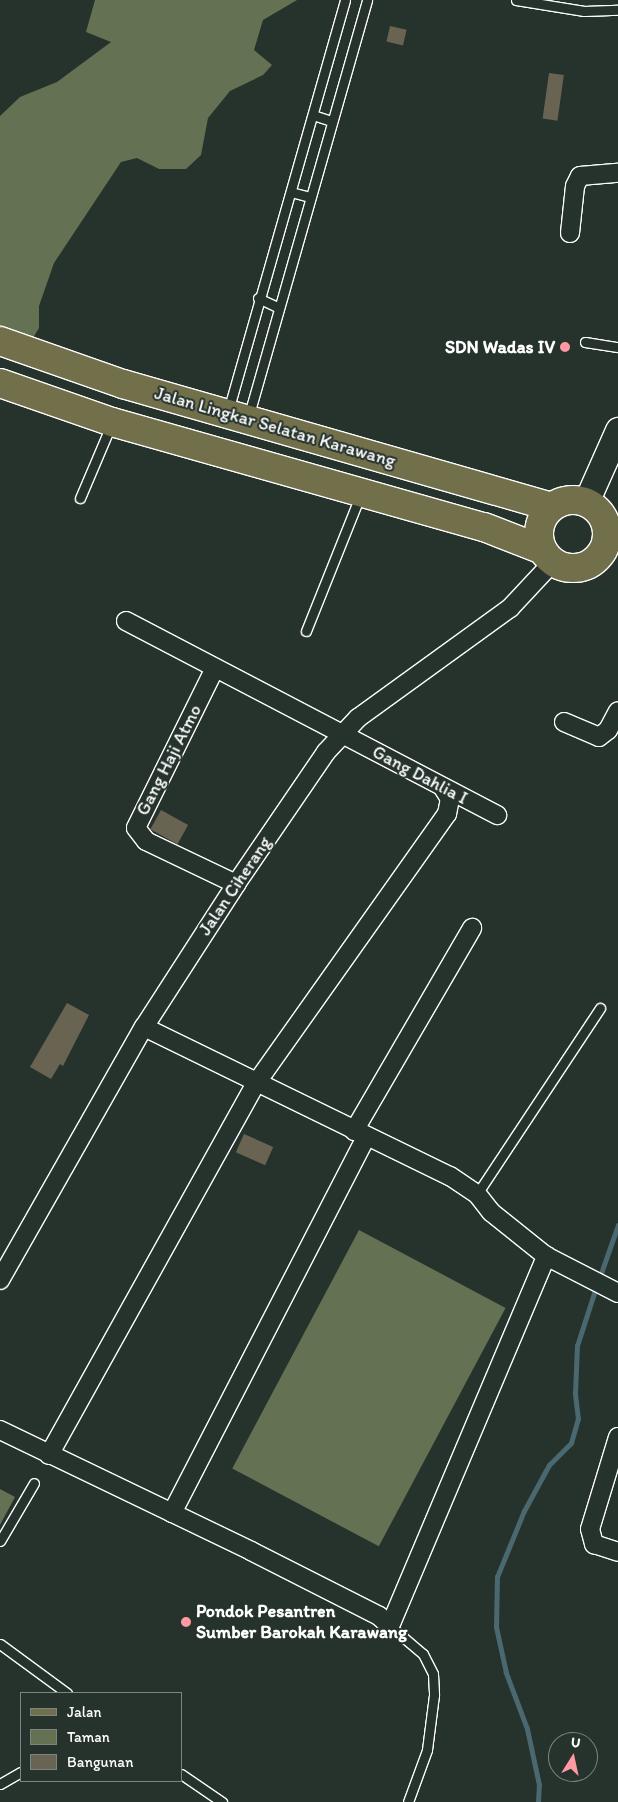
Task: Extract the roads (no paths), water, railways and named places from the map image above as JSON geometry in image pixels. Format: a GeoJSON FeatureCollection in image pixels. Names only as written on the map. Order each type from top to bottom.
{"type":"FeatureCollection","features":[{"type":"Feature","properties":{"kind":"main road","name":"Jalan Lingkar Selatan Karawang"},"geometry":{"type":"LineString","coordinates":[[0,341],[123,384],[238,415],[552,507]]}},
{"type":"Feature","properties":{"kind":"main road"},"geometry":{"type":"LineString","coordinates":[[0,383],[112,422],[484,527],[548,556],[566,568],[606,564],[604,550],[612,528],[595,508],[586,502],[568,500],[552,507],[539,528],[548,556]]}},
{"type":"Feature","properties":{"kind":"main road"},"geometry":{"type":"LineString","coordinates":[[586,502],[618,430]]}},
{"type":"Feature","properties":{"kind":"street"},"geometry":{"type":"LineString","coordinates":[[570,233],[575,186],[580,176],[618,173]]}},
{"type":"Feature","properties":{"kind":"street","name":"Jalan Ciherang"},"geometry":{"type":"LineString","coordinates":[[0,1280],[144,1027],[236,884],[326,752],[343,734],[402,684],[510,608],[548,556]]}},
{"type":"Feature","properties":{"kind":"street","name":"Gang Dahlia I"},"geometry":{"type":"LineString","coordinates":[[126,621],[497,815]]}},
{"type":"Feature","properties":{"kind":"street","name":"Gang Haji Atmo"},"geometry":{"type":"LineString","coordinates":[[215,668],[136,828],[146,840],[236,884]]}},
{"type":"Feature","properties":{"kind":"street"},"geometry":{"type":"LineString","coordinates":[[564,722],[599,737],[608,730],[618,711]]}},
{"type":"Feature","properties":{"kind":"street"},"geometry":{"type":"LineString","coordinates":[[49,1454],[257,1082],[447,814],[450,799],[443,788]]}},
{"type":"Feature","properties":{"kind":"street"},"geometry":{"type":"LineString","coordinates":[[172,1513],[360,1134],[472,928]]}},
{"type":"Feature","properties":{"kind":"street"},"geometry":{"type":"LineString","coordinates":[[144,1027],[360,1134],[450,1176],[476,1194],[491,1212],[546,1256],[605,1286]]}},
{"type":"Feature","properties":{"kind":"street"},"geometry":{"type":"LineString","coordinates":[[0,1430],[360,1606],[390,1626],[546,1256]]}},
{"type":"Feature","properties":{"kind":"street"},"geometry":{"type":"LineString","coordinates":[[618,1437],[590,1529],[594,1544],[618,1552]]}},
{"type":"Feature","properties":{"kind":"lane"},"geometry":{"type":"LineString","coordinates":[[238,415],[258,298],[313,115],[345,0]]}},
{"type":"Feature","properties":{"kind":"lane"},"geometry":{"type":"LineString","coordinates":[[238,415],[278,307],[366,0]]}},
{"type":"Feature","properties":{"kind":"lane"},"geometry":{"type":"LineString","coordinates":[[516,0],[584,11],[618,10]]}},
{"type":"Feature","properties":{"kind":"lane"},"geometry":{"type":"LineString","coordinates":[[313,115],[332,121]]}},
{"type":"Feature","properties":{"kind":"lane"},"geometry":{"type":"LineString","coordinates":[[290,192],[310,197]]}},
{"type":"Feature","properties":{"kind":"lane"},"geometry":{"type":"LineString","coordinates":[[258,298],[278,307]]}},
{"type":"Feature","properties":{"kind":"lane"},"geometry":{"type":"LineString","coordinates":[[585,342],[618,348]]}},
{"type":"Feature","properties":{"kind":"lane"},"geometry":{"type":"LineString","coordinates":[[80,498],[112,422]]}},
{"type":"Feature","properties":{"kind":"lane"},"geometry":{"type":"LineString","coordinates":[[306,631],[360,493]]}},
{"type":"Feature","properties":{"kind":"lane"},"geometry":{"type":"LineString","coordinates":[[476,1194],[600,1008]]}},
{"type":"Feature","properties":{"kind":"lane"},"geometry":{"type":"LineString","coordinates":[[0,1541],[34,1484]]}},
{"type":"Feature","properties":{"kind":"lane"},"geometry":{"type":"LineString","coordinates":[[390,1626],[423,1654],[433,1674],[427,1750],[408,1802]]}},
{"type":"Feature","properties":{"kind":"lane"},"geometry":{"type":"LineString","coordinates":[[0,1644],[66,1692]]}},
{"type":"Feature","properties":{"kind":"lane"},"geometry":{"type":"LineString","coordinates":[[0,1784],[20,1773]]}},
{"type":"Feature","properties":{"kind":"lane"},"geometry":{"type":"LineString","coordinates":[[182,1775],[222,1802]]}},
{"type":"Feature","properties":{"kind":"waterway"},"geometry":{"type":"LineString","coordinates":[[599,1279],[618,1225]]}},
{"type":"Feature","properties":{"kind":"waterway"},"geometry":{"type":"LineString","coordinates":[[538,1802],[539,1785],[527,1729],[506,1673],[496,1627],[497,1577],[524,1511],[549,1465],[571,1443],[578,1419],[575,1393],[577,1346],[596,1287]]}},
{"type":"Feature","properties":{"kind":"place","name":"SDN Wadas IV"},"geometry":{"type":"Point","coordinates":[565,347]}},
{"type":"Feature","properties":{"kind":"place","name":"Pondok Pesantren Sumber Barokah Karawang"},"geometry":{"type":"Point","coordinates":[186,1622]}}]}
